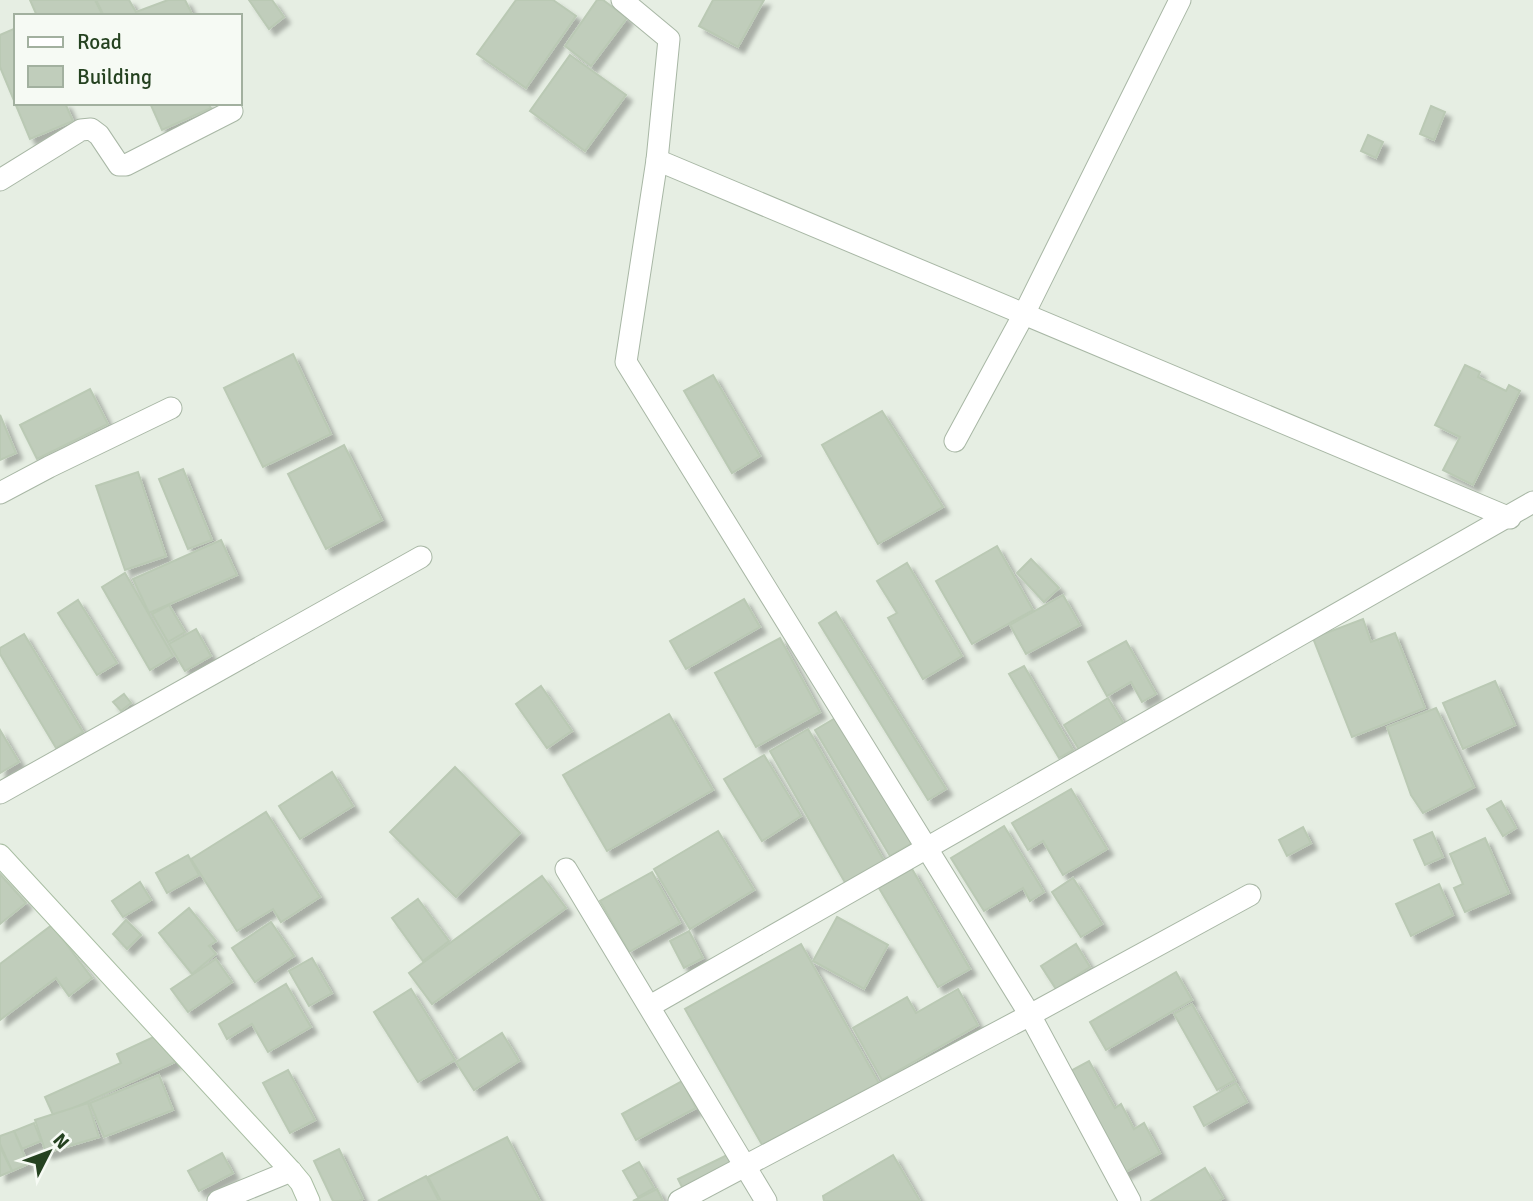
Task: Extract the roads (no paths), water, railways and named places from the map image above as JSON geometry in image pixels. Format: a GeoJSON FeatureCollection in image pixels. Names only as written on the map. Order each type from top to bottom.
{"type":"FeatureCollection","features":[{"type":"Feature","properties":{"kind":"street"},"geometry":{"type":"LineString","coordinates":[[622,0],[669,39],[657,160],[626,362],[1030,1015],[1130,1201]]}},
{"type":"Feature","properties":{"kind":"street"},"geometry":{"type":"LineString","coordinates":[[955,441],[1024,314],[1180,0]]}},
{"type":"Feature","properties":{"kind":"street"},"geometry":{"type":"LineString","coordinates":[[0,180],[81,130],[91,129],[99,135],[119,166],[126,165],[232,111]]}},
{"type":"Feature","properties":{"kind":"street"},"geometry":{"type":"LineString","coordinates":[[657,160],[1510,518]]}},
{"type":"Feature","properties":{"kind":"street"},"geometry":{"type":"LineString","coordinates":[[0,493],[171,408]]}},
{"type":"Feature","properties":{"kind":"street"},"geometry":{"type":"LineString","coordinates":[[650,1006],[1510,518],[1533,502]]}},
{"type":"Feature","properties":{"kind":"street"},"geometry":{"type":"LineString","coordinates":[[0,793],[421,558]]}},
{"type":"Feature","properties":{"kind":"street"},"geometry":{"type":"LineString","coordinates":[[0,855],[291,1171],[301,1183],[309,1201]]}},
{"type":"Feature","properties":{"kind":"street"},"geometry":{"type":"LineString","coordinates":[[566,869],[766,1201]]}},
{"type":"Feature","properties":{"kind":"street"},"geometry":{"type":"LineString","coordinates":[[679,1201],[1030,1015],[1250,894]]}},
{"type":"Feature","properties":{"kind":"street"},"geometry":{"type":"LineString","coordinates":[[218,1201],[291,1171]]}}]}
